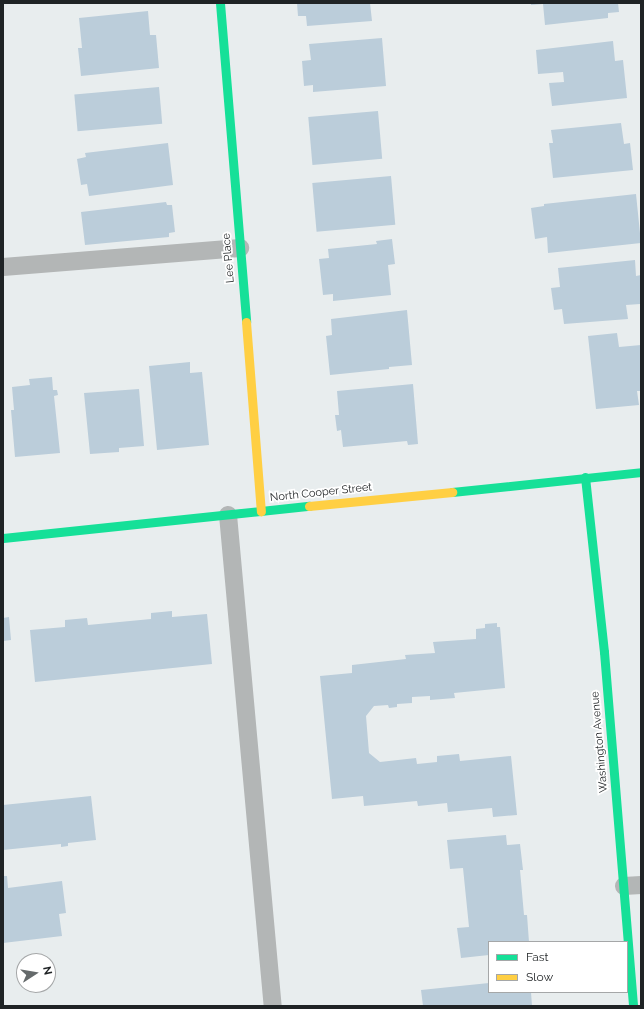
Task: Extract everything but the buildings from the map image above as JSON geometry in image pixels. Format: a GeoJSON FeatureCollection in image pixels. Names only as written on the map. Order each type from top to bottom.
{"type":"FeatureCollection","features":[{"type":"Feature","properties":{"kind":"street","name":"Lee Place"},"geometry":{"type":"LineString","coordinates":[[220,3],[261,511]]}},
{"type":"Feature","properties":{"kind":"street","name":"North Cooper Street"},"geometry":{"type":"LineString","coordinates":[[3,538],[641,472]]}},
{"type":"Feature","properties":{"kind":"street","name":"Washington Avenue"},"geometry":{"type":"LineString","coordinates":[[585,477],[632,886],[633,1006]]}},
{"type":"Feature","properties":{"kind":"lane"},"geometry":{"type":"LineString","coordinates":[[3,267],[240,248]]}},
{"type":"Feature","properties":{"kind":"lane"},"geometry":{"type":"LineString","coordinates":[[228,515],[273,1006]]}},
{"type":"Feature","properties":{"kind":"traffic: fast"},"geometry":{"type":"LineString","coordinates":[[220,3],[246,322]]}},
{"type":"Feature","properties":{"kind":"traffic: fast"},"geometry":{"type":"LineString","coordinates":[[452,492],[641,472]]}},
{"type":"Feature","properties":{"kind":"traffic: fast"},"geometry":{"type":"LineString","coordinates":[[585,477],[604,652],[628,941]]}},
{"type":"Feature","properties":{"kind":"traffic: fast"},"geometry":{"type":"LineString","coordinates":[[3,538],[309,506]]}},
{"type":"Feature","properties":{"kind":"traffic: fast"},"geometry":{"type":"LineString","coordinates":[[628,945],[633,1006]]}},
{"type":"Feature","properties":{"kind":"traffic: slow"},"geometry":{"type":"LineString","coordinates":[[246,322],[261,511]]}},
{"type":"Feature","properties":{"kind":"traffic: slow"},"geometry":{"type":"LineString","coordinates":[[309,506],[452,492]]}}]}
